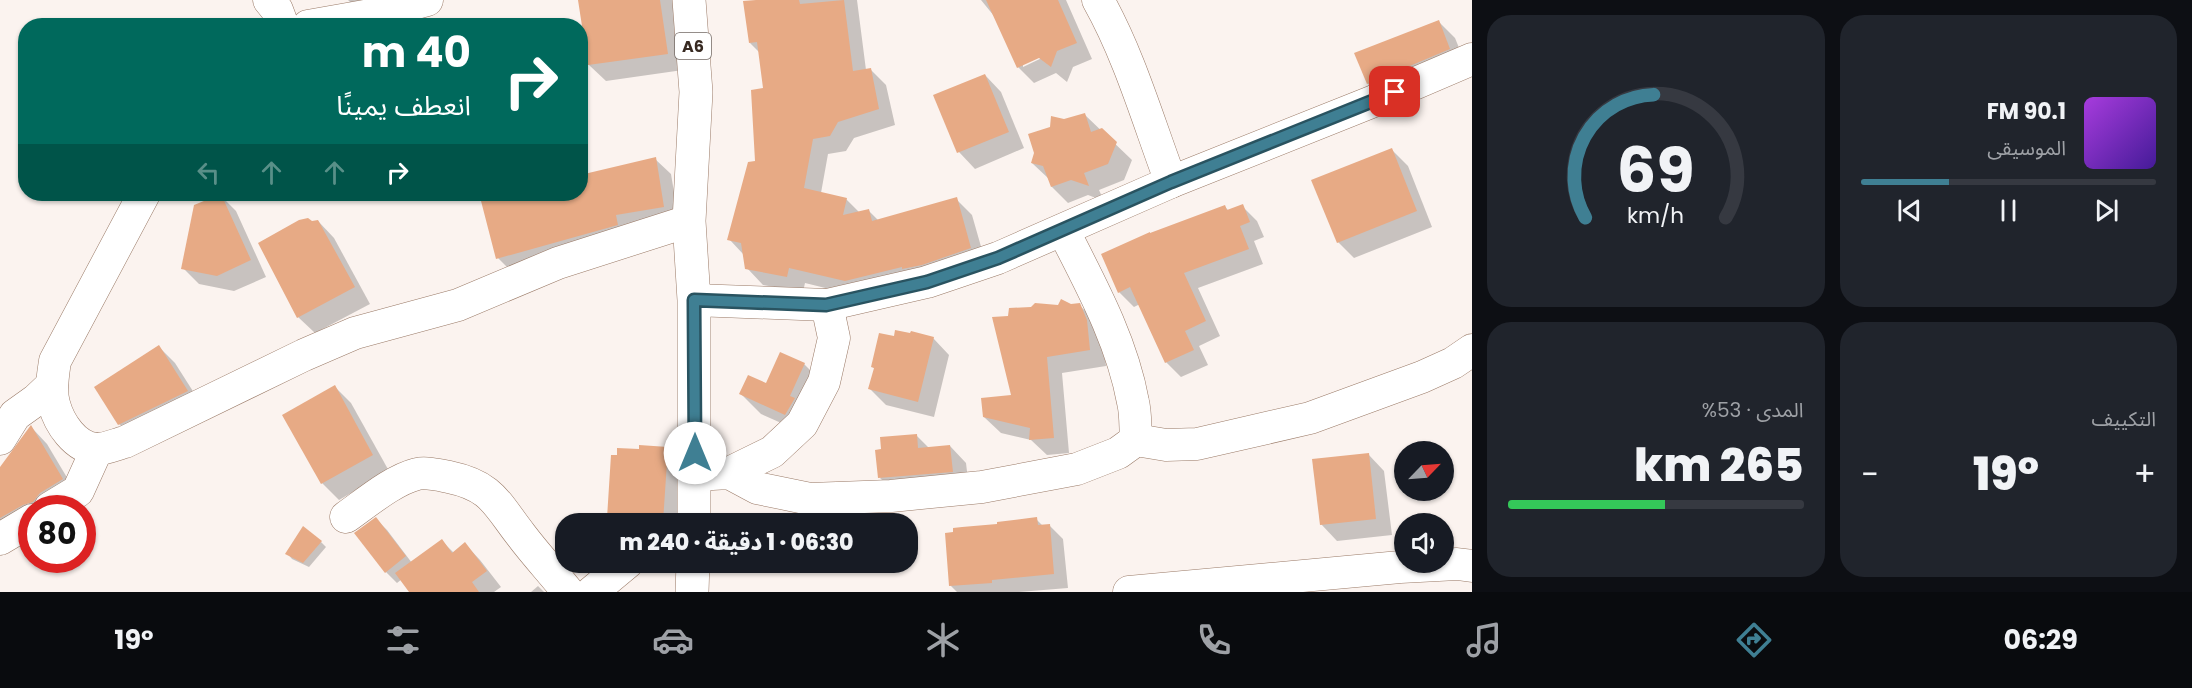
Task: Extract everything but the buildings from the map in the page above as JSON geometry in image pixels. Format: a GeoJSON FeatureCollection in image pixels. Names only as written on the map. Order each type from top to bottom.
{"type":"FeatureCollection","features":[{"type":"Feature","properties":{"kind":"highway","name":"A6"},"geometry":{"type":"LineString","coordinates":[[688,0],[696,92],[689,221],[694,300],[695,475],[693,513]]}},
{"type":"Feature","properties":{"kind":"highway"},"geometry":{"type":"LineString","coordinates":[[692,592],[693,573]]}},
{"type":"Feature","properties":{"kind":"street"},"geometry":{"type":"LineString","coordinates":[[268,0],[277,10],[280,18]]}},
{"type":"Feature","properties":{"kind":"street"},"geometry":{"type":"LineString","coordinates":[[353,18],[427,0]]}},
{"type":"Feature","properties":{"kind":"street"},"geometry":{"type":"LineString","coordinates":[[1098,0],[1127,64],[1171,182]]}},
{"type":"Feature","properties":{"kind":"street"},"geometry":{"type":"LineString","coordinates":[[694,300],[826,305],[927,282],[998,258],[1171,182],[1374,101],[1472,58]]}},
{"type":"Feature","properties":{"kind":"street"},"geometry":{"type":"LineString","coordinates":[[140,201],[55,361],[52,385],[53,403],[63,426],[78,442],[97,449],[125,442],[304,355],[355,333],[458,304],[558,263],[689,221]]}},
{"type":"Feature","properties":{"kind":"street"},"geometry":{"type":"LineString","coordinates":[[1063,230],[1102,309],[1126,371],[1134,405],[1136,440]]}},
{"type":"Feature","properties":{"kind":"street"},"geometry":{"type":"LineString","coordinates":[[695,475],[729,473],[772,452],[802,424],[824,382],[834,338],[826,305]]}},
{"type":"Feature","properties":{"kind":"street"},"geometry":{"type":"LineString","coordinates":[[729,473],[758,488],[810,500],[982,488],[1077,469],[1119,453],[1136,440],[1166,445],[1197,444],[1310,418],[1422,377],[1453,363],[1472,350]]}},
{"type":"Feature","properties":{"kind":"street"},"geometry":{"type":"LineString","coordinates":[[0,439],[15,415],[52,385]]}},
{"type":"Feature","properties":{"kind":"street"},"geometry":{"type":"LineString","coordinates":[[71,495],[78,491],[97,449]]}},
{"type":"Feature","properties":{"kind":"street"},"geometry":{"type":"LineString","coordinates":[[346,517],[400,481],[418,474],[441,475],[470,481],[484,490],[503,509],[520,534],[568,592]]}},
{"type":"Feature","properties":{"kind":"street"},"geometry":{"type":"LineString","coordinates":[[0,539],[18,528]]}},
{"type":"Feature","properties":{"kind":"street"},"geometry":{"type":"LineString","coordinates":[[1129,592],[1389,568],[1457,564],[1472,566]]}},
{"type":"Feature","properties":{"kind":"street"},"geometry":{"type":"LineString","coordinates":[[592,592],[615,573]]}},
{"type":"Feature","properties":{"kind":"route"},"geometry":{"type":"LineString","coordinates":[[695,453],[694,300],[826,305],[927,282],[998,258],[1171,182],[1395,92]]}}]}
